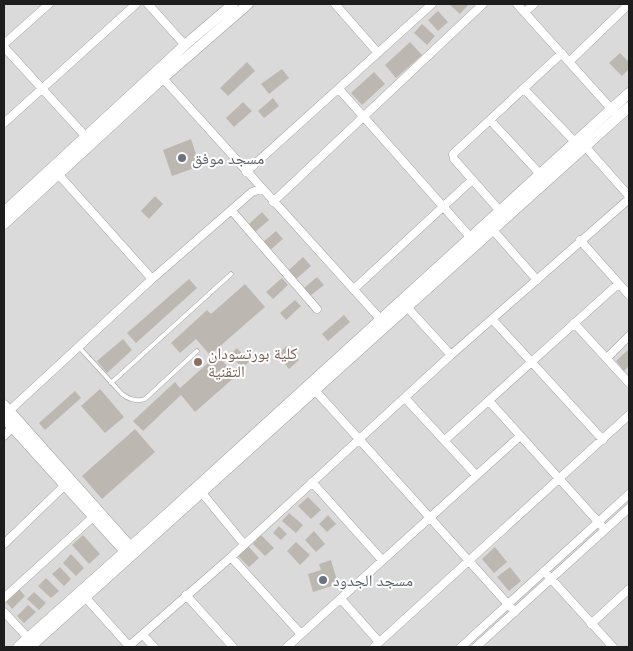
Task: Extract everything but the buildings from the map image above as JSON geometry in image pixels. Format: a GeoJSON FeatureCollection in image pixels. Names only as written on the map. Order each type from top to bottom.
{"type":"FeatureCollection","features":[{"type":"Feature","properties":{"kind":"street"},"geometry":{"type":"LineString","coordinates":[[49,4],[4,46],[89,141]]}},
{"type":"Feature","properties":{"kind":"street"},"geometry":{"type":"LineString","coordinates":[[4,123],[136,4]]}},
{"type":"Feature","properties":{"kind":"street"},"geometry":{"type":"LineString","coordinates":[[148,4],[185,45]]}},
{"type":"Feature","properties":{"kind":"street"},"geometry":{"type":"LineString","coordinates":[[160,75],[185,45],[233,4]]}},
{"type":"Feature","properties":{"kind":"street"},"geometry":{"type":"LineString","coordinates":[[4,212],[89,141],[160,75],[248,4]]}},
{"type":"Feature","properties":{"kind":"street"},"geometry":{"type":"LineString","coordinates":[[335,4],[378,53]]}},
{"type":"Feature","properties":{"kind":"street"},"geometry":{"type":"LineString","coordinates":[[246,172],[432,4]]}},
{"type":"Feature","properties":{"kind":"street"},"geometry":{"type":"LineString","coordinates":[[273,202],[483,4]]}},
{"type":"Feature","properties":{"kind":"street"},"geometry":{"type":"LineString","coordinates":[[517,4],[619,117]]}},
{"type":"Feature","properties":{"kind":"street"},"geometry":{"type":"LineString","coordinates":[[525,12],[534,4]]}},
{"type":"Feature","properties":{"kind":"street"},"geometry":{"type":"LineString","coordinates":[[570,61],[629,4]]}},
{"type":"Feature","properties":{"kind":"street"},"geometry":{"type":"LineString","coordinates":[[500,211],[454,159],[454,154],[562,53]]}},
{"type":"Feature","properties":{"kind":"street"},"geometry":{"type":"LineString","coordinates":[[160,75],[383,322]]}},
{"type":"Feature","properties":{"kind":"street"},"geometry":{"type":"LineString","coordinates":[[338,89],[471,238]]}},
{"type":"Feature","properties":{"kind":"street"},"geometry":{"type":"LineString","coordinates":[[86,598],[128,647],[629,197],[580,143],[524,89]]}},
{"type":"Feature","properties":{"kind":"street"},"geometry":{"type":"LineString","coordinates":[[383,322],[408,307],[492,229],[629,93]]}},
{"type":"Feature","properties":{"kind":"street"},"geometry":{"type":"LineString","coordinates":[[18,647],[31,643],[86,598],[130,552],[202,493],[540,174],[580,143],[619,117],[629,107]]}},
{"type":"Feature","properties":{"kind":"street"},"geometry":{"type":"LineString","coordinates":[[490,120],[540,174]]}},
{"type":"Feature","properties":{"kind":"street"},"geometry":{"type":"LineString","coordinates":[[4,224],[58,176],[89,141]]}},
{"type":"Feature","properties":{"kind":"street"},"geometry":{"type":"LineString","coordinates":[[58,176],[152,279]]}},
{"type":"Feature","properties":{"kind":"street"},"geometry":{"type":"LineString","coordinates":[[354,289],[472,180]]}},
{"type":"Feature","properties":{"kind":"street"},"geometry":{"type":"LineString","coordinates":[[5,412],[152,279],[252,192],[262,189]]}},
{"type":"Feature","properties":{"kind":"street"},"geometry":{"type":"LineString","coordinates":[[232,211],[317,309]]}},
{"type":"Feature","properties":{"kind":"street"},"geometry":{"type":"LineString","coordinates":[[492,229],[537,280]]}},
{"type":"Feature","properties":{"kind":"street"},"geometry":{"type":"LineString","coordinates":[[580,240],[629,295]]}},
{"type":"Feature","properties":{"kind":"street"},"geometry":{"type":"LineString","coordinates":[[445,440],[618,284]]}},
{"type":"Feature","properties":{"kind":"street"},"geometry":{"type":"LineString","coordinates":[[408,307],[451,355]]}},
{"type":"Feature","properties":{"kind":"street"},"geometry":{"type":"LineString","coordinates":[[492,319],[603,440]]}},
{"type":"Feature","properties":{"kind":"street"},"geometry":{"type":"LineString","coordinates":[[574,323],[629,383]]}},
{"type":"Feature","properties":{"kind":"street"},"geometry":{"type":"LineString","coordinates":[[607,358],[629,336]]}},
{"type":"Feature","properties":{"kind":"street"},"geometry":{"type":"LineString","coordinates":[[312,388],[515,612]]}},
{"type":"Feature","properties":{"kind":"street"},"geometry":{"type":"LineString","coordinates":[[31,643],[312,388]]}},
{"type":"Feature","properties":{"kind":"street"},"geometry":{"type":"LineString","coordinates":[[405,398],[476,475]]}},
{"type":"Feature","properties":{"kind":"street"},"geometry":{"type":"LineString","coordinates":[[489,401],[559,480],[606,529]]}},
{"type":"Feature","properties":{"kind":"street"},"geometry":{"type":"LineString","coordinates":[[5,412],[12,428],[93,517],[130,552]]}},
{"type":"Feature","properties":{"kind":"street"},"geometry":{"type":"LineString","coordinates":[[5,412],[130,552]]}},
{"type":"Feature","properties":{"kind":"street"},"geometry":{"type":"LineString","coordinates":[[341,599],[376,645],[629,415]]}},
{"type":"Feature","properties":{"kind":"street"},"geometry":{"type":"LineString","coordinates":[[4,436],[12,428]]}},
{"type":"Feature","properties":{"kind":"street"},"geometry":{"type":"LineString","coordinates":[[287,647],[520,436]]}},
{"type":"Feature","properties":{"kind":"street"},"geometry":{"type":"LineString","coordinates":[[312,482],[382,560]]}},
{"type":"Feature","properties":{"kind":"street"},"geometry":{"type":"LineString","coordinates":[[4,544],[66,486]]}},
{"type":"Feature","properties":{"kind":"street"},"geometry":{"type":"LineString","coordinates":[[202,493],[244,544]]}},
{"type":"Feature","properties":{"kind":"street"},"geometry":{"type":"LineString","coordinates":[[460,647],[629,495]]}},
{"type":"Feature","properties":{"kind":"street"},"geometry":{"type":"LineString","coordinates":[[476,647],[629,508]]}},
{"type":"Feature","properties":{"kind":"street"},"geometry":{"type":"LineString","coordinates":[[4,598],[93,517]]}},
{"type":"Feature","properties":{"kind":"street"},"geometry":{"type":"LineString","coordinates":[[230,557],[301,634]]}},
{"type":"Feature","properties":{"kind":"street"},"geometry":{"type":"LineString","coordinates":[[544,571],[613,647]]}},
{"type":"Feature","properties":{"kind":"street"},"geometry":{"type":"LineString","coordinates":[[591,624],[629,589]]}},
{"type":"Feature","properties":{"kind":"street"},"geometry":{"type":"LineString","coordinates":[[186,596],[233,647]]}},
{"type":"Feature","properties":{"kind":"street"},"geometry":{"type":"LineString","coordinates":[[4,612],[31,643]]}},
{"type":"Feature","properties":{"kind":"street"},"geometry":{"type":"LineString","coordinates":[[143,635],[154,647]]}},
{"type":"Feature","properties":{"kind":"lane"},"geometry":{"type":"LineString","coordinates":[[111,383],[231,274]]}},
{"type":"Feature","properties":{"kind":"lane"},"geometry":{"type":"LineString","coordinates":[[78,346],[125,397],[141,400],[145,399],[197,351]]}},
{"type":"Feature","properties":{"kind":"shaded area"},"geometry":{"type":"Polygon","coordinates":[[[4,4],[629,4],[629,647],[4,647],[4,4]]]}},
{"type":"Feature","properties":{"kind":"place","name":"مسجد موفق"},"geometry":{"type":"Point","coordinates":[182,158]}},
{"type":"Feature","properties":{"kind":"place","name":"كلية بورتسودان التقنية"},"geometry":{"type":"Point","coordinates":[198,362]}},
{"type":"Feature","properties":{"kind":"place","name":"مسجد الجدود"},"geometry":{"type":"Point","coordinates":[323,580]}}]}
